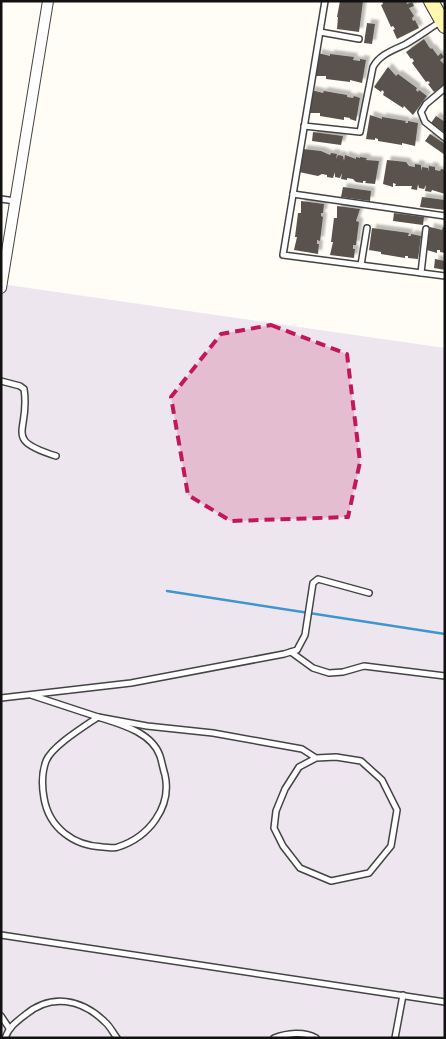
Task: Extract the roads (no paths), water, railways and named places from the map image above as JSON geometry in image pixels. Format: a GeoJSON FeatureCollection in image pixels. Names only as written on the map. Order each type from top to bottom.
{"type":"FeatureCollection","features":[{"type":"Feature","properties":{"kind":"street"},"geometry":{"type":"LineString","coordinates":[[1,288],[48,1]]}},
{"type":"Feature","properties":{"kind":"street"},"geometry":{"type":"LineString","coordinates":[[431,1],[444,22]]}},
{"type":"Feature","properties":{"kind":"lane"},"geometry":{"type":"LineString","coordinates":[[325,1],[283,255],[445,276]]}},
{"type":"Feature","properties":{"kind":"lane"},"geometry":{"type":"LineString","coordinates":[[304,126],[360,132],[373,67],[376,62],[381,56],[444,22]]}},
{"type":"Feature","properties":{"kind":"lane"},"geometry":{"type":"LineString","coordinates":[[320,32],[359,39]]}},
{"type":"Feature","properties":{"kind":"lane"},"geometry":{"type":"LineString","coordinates":[[445,88],[426,104],[422,112],[425,122],[445,138]]}},
{"type":"Feature","properties":{"kind":"lane"},"geometry":{"type":"LineString","coordinates":[[293,194],[445,216]]}},
{"type":"Feature","properties":{"kind":"lane"},"geometry":{"type":"LineString","coordinates":[[1,199],[15,200]]}},
{"type":"Feature","properties":{"kind":"lane"},"geometry":{"type":"LineString","coordinates":[[361,265],[367,228]]}},
{"type":"Feature","properties":{"kind":"lane"},"geometry":{"type":"LineString","coordinates":[[421,273],[426,230]]}},
{"type":"Feature","properties":{"kind":"lane"},"geometry":{"type":"LineString","coordinates":[[1,381],[20,386],[24,389],[26,406],[22,436],[24,442],[38,451],[56,456]]}},
{"type":"Feature","properties":{"kind":"lane"},"geometry":{"type":"LineString","coordinates":[[1,698],[131,682],[291,652],[297,650],[306,635],[313,582],[318,579],[369,592]]}},
{"type":"Feature","properties":{"kind":"lane"},"geometry":{"type":"LineString","coordinates":[[291,652],[313,668],[329,672],[343,672],[364,666],[445,676]]}},
{"type":"Feature","properties":{"kind":"lane"},"geometry":{"type":"LineString","coordinates":[[31,695],[98,717],[122,725],[145,736],[160,754],[168,788],[160,816],[141,836],[116,848],[89,846],[64,834],[46,811],[42,786],[46,760],[64,741],[98,717],[148,726],[214,733],[302,749],[316,758],[336,757],[361,761],[382,780],[396,810],[391,846],[369,873],[331,881],[300,868],[283,846],[274,828],[276,811],[285,789],[299,767],[316,758]]}},
{"type":"Feature","properties":{"kind":"lane"},"geometry":{"type":"LineString","coordinates":[[1,934],[445,1002]]}},
{"type":"Feature","properties":{"kind":"lane"},"geometry":{"type":"LineString","coordinates":[[395,1038],[403,995]]}},
{"type":"Feature","properties":{"kind":"lane"},"geometry":{"type":"LineString","coordinates":[[5,1038],[9,1028],[34,1007],[59,1000],[82,1006],[105,1022],[117,1038]]}},
{"type":"Feature","properties":{"kind":"lane"},"geometry":{"type":"LineString","coordinates":[[1,1016],[9,1028]]}},
{"type":"Feature","properties":{"kind":"lane"},"geometry":{"type":"LineString","coordinates":[[274,1038],[283,1034],[309,1034],[316,1038]]}},
{"type":"Feature","properties":{"kind":"waterway"},"geometry":{"type":"LineString","coordinates":[[167,591],[445,634]]}}]}
